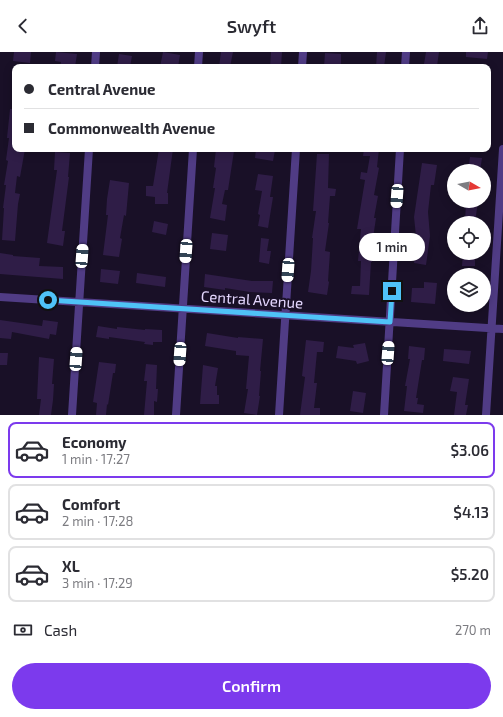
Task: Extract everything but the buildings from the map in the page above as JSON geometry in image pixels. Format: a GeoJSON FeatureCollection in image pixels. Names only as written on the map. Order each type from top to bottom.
{"type":"FeatureCollection","features":[{"type":"Feature","properties":{"kind":"street"},"geometry":{"type":"LineString","coordinates":[[95,64],[96,52]]}},
{"type":"Feature","properties":{"kind":"street"},"geometry":{"type":"LineString","coordinates":[[198,64],[199,52]]}},
{"type":"Feature","properties":{"kind":"street"},"geometry":{"type":"LineString","coordinates":[[302,64],[303,52]]}},
{"type":"Feature","properties":{"kind":"street"},"geometry":{"type":"LineString","coordinates":[[405,64],[406,52]]}},
{"type":"Feature","properties":{"kind":"street"},"geometry":{"type":"LineString","coordinates":[[486,415],[503,149]]}},
{"type":"Feature","properties":{"kind":"street"},"geometry":{"type":"LineString","coordinates":[[72,415],[89,152]]}},
{"type":"Feature","properties":{"kind":"street"},"geometry":{"type":"LineString","coordinates":[[176,415],[193,152]]}},
{"type":"Feature","properties":{"kind":"street"},"geometry":{"type":"LineString","coordinates":[[279,415],[296,152]]}},
{"type":"Feature","properties":{"kind":"street"},"geometry":{"type":"LineString","coordinates":[[384,415],[400,152]]}},
{"type":"Feature","properties":{"kind":"street","name":"Central Avenue"},"geometry":{"type":"LineString","coordinates":[[0,297],[503,329]]}},
{"type":"Feature","properties":{"kind":"route"},"geometry":{"type":"LineString","coordinates":[[48,300],[390,322],[392,291]]}}]}
